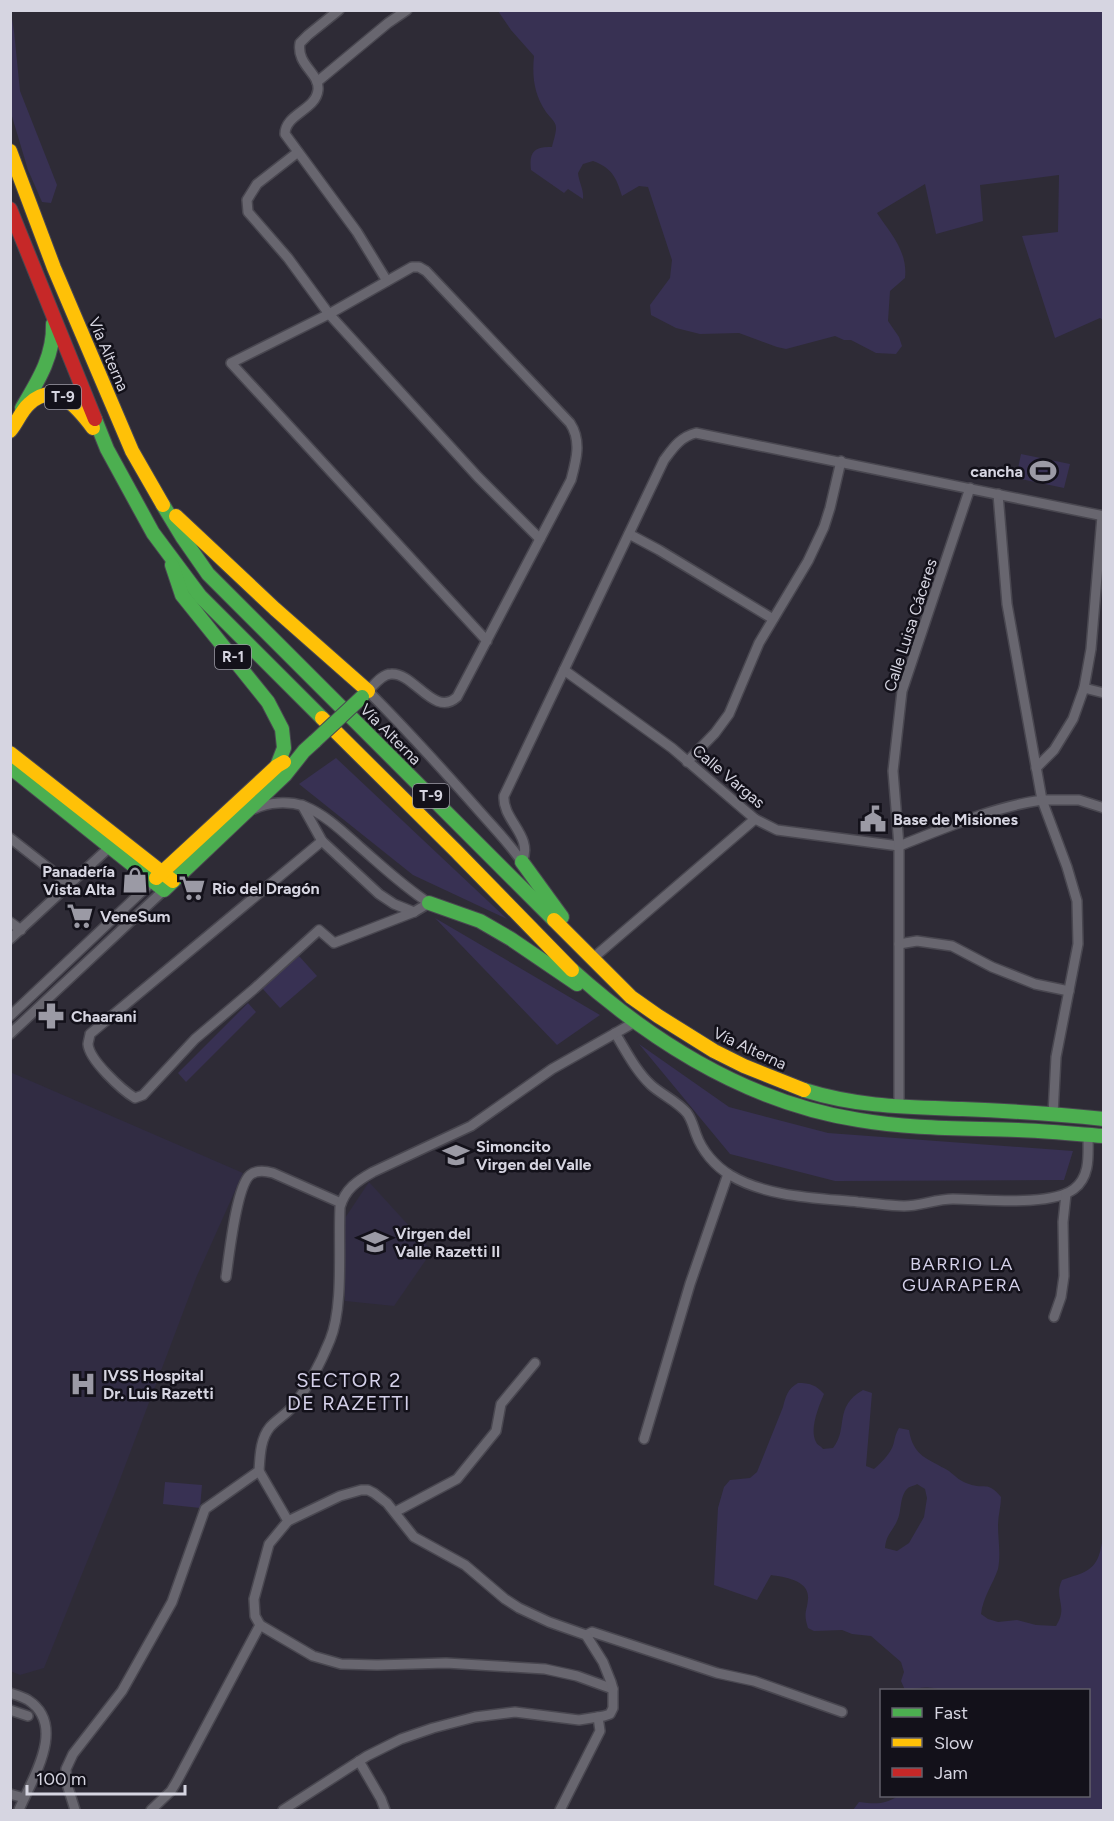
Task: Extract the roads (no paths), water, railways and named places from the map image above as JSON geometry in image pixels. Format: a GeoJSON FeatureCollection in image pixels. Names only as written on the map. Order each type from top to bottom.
{"type":"FeatureCollection","features":[{"type":"Feature","properties":{"kind":"main road","name":"Vía Alterna"},"geometry":{"type":"LineString","coordinates":[[10,151],[54,268],[132,451],[183,538],[214,580],[631,997],[691,1038],[769,1077],[818,1094],[870,1106],[1053,1114],[1104,1119]]}},
{"type":"Feature","properties":{"kind":"main road","name":"T-9"},"geometry":{"type":"LineString","coordinates":[[10,209],[107,449],[143,517],[200,596],[478,872],[572,970],[630,1018]]}},
{"type":"Feature","properties":{"kind":"main road"},"geometry":{"type":"LineString","coordinates":[[10,431],[44,369],[51,351],[54,336],[51,308]]}},
{"type":"Feature","properties":{"kind":"main road","name":"T-9"},"geometry":{"type":"LineString","coordinates":[[10,431],[30,404],[45,395],[54,394],[68,399],[81,411],[107,449]]}},
{"type":"Feature","properties":{"kind":"main road","name":"T-9"},"geometry":{"type":"LineString","coordinates":[[160,499],[365,694]]}},
{"type":"Feature","properties":{"kind":"main road","name":"R-1"},"geometry":{"type":"LineString","coordinates":[[168,553],[182,595],[268,702],[282,729],[284,748],[277,766]]}},
{"type":"Feature","properties":{"kind":"main road"},"geometry":{"type":"LineString","coordinates":[[163,881],[246,812],[285,775],[304,751],[365,694]]}},
{"type":"Feature","properties":{"kind":"main road"},"geometry":{"type":"LineString","coordinates":[[163,881],[277,766],[304,751]]}},
{"type":"Feature","properties":{"kind":"main road"},"geometry":{"type":"LineString","coordinates":[[10,753],[163,881]]}},
{"type":"Feature","properties":{"kind":"main road"},"geometry":{"type":"LineString","coordinates":[[10,767],[114,842]]}},
{"type":"Feature","properties":{"kind":"main road"},"geometry":{"type":"LineString","coordinates":[[522,862],[592,959]]}},
{"type":"Feature","properties":{"kind":"main road","name":"T-9"},"geometry":{"type":"LineString","coordinates":[[429,903],[480,921],[511,939],[688,1058],[775,1098],[836,1116],[919,1127],[1021,1130],[1104,1136]]}},
{"type":"Feature","properties":{"kind":"street"},"geometry":{"type":"LineString","coordinates":[[339,10],[300,43],[301,57],[317,82],[316,96],[284,129],[285,134],[357,232],[387,281]]}},
{"type":"Feature","properties":{"kind":"street"},"geometry":{"type":"LineString","coordinates":[[317,82],[407,10]]}},
{"type":"Feature","properties":{"kind":"street"},"geometry":{"type":"LineString","coordinates":[[298,152],[257,184],[247,200],[247,209],[303,277],[329,314],[478,477],[540,539]]}},
{"type":"Feature","properties":{"kind":"street"},"geometry":{"type":"LineString","coordinates":[[487,641],[231,363],[329,314],[412,267],[426,271],[573,428],[577,445],[571,480],[487,641],[457,697],[448,703],[436,701],[394,674],[382,678],[365,694],[403,726],[501,834],[522,862]]}},
{"type":"Feature","properties":{"kind":"street"},"geometry":{"type":"LineString","coordinates":[[522,862],[526,851],[524,842],[505,808],[504,796],[664,460],[676,444],[696,433],[1103,516],[1091,649],[1084,688],[1072,719],[1054,750],[1036,768]]}},
{"type":"Feature","properties":{"kind":"street"},"geometry":{"type":"LineString","coordinates":[[687,762],[715,734],[729,714],[751,662],[773,619],[816,546],[830,508],[842,461]]}},
{"type":"Feature","properties":{"kind":"street","name":"Calle Luisa Cáceres"},"geometry":{"type":"LineString","coordinates":[[899,1107],[899,846],[893,771],[902,691],[970,488]]}},
{"type":"Feature","properties":{"kind":"street"},"geometry":{"type":"LineString","coordinates":[[998,494],[1007,604],[1042,800],[1077,901],[1078,944],[1056,1058],[1053,1114]]}},
{"type":"Feature","properties":{"kind":"street"},"geometry":{"type":"LineString","coordinates":[[629,534],[773,619]]}},
{"type":"Feature","properties":{"kind":"street","name":"Calle Vargas"},"geometry":{"type":"LineString","coordinates":[[564,670],[672,748],[755,819],[777,830],[899,846]]}},
{"type":"Feature","properties":{"kind":"street"},"geometry":{"type":"LineString","coordinates":[[1084,688],[1104,693]]}},
{"type":"Feature","properties":{"kind":"street"},"geometry":{"type":"LineString","coordinates":[[899,846],[960,822],[1028,802],[1079,800],[1104,808]]}},
{"type":"Feature","properties":{"kind":"street","name":"T-9"},"geometry":{"type":"LineString","coordinates":[[246,812],[265,803],[302,805],[335,825],[407,889],[429,903]]}},
{"type":"Feature","properties":{"kind":"street"},"geometry":{"type":"LineString","coordinates":[[302,805],[322,841],[379,894],[394,904],[414,912]]}},
{"type":"Feature","properties":{"kind":"street"},"geometry":{"type":"LineString","coordinates":[[592,959],[755,819]]}},
{"type":"Feature","properties":{"kind":"street"},"geometry":{"type":"LineString","coordinates":[[10,838],[69,884]]}},
{"type":"Feature","properties":{"kind":"street"},"geometry":{"type":"LineString","coordinates":[[322,841],[90,1034],[88,1043],[91,1052],[105,1072],[127,1093],[135,1098],[142,1095],[195,1039],[319,930],[334,943],[414,912],[429,903]]}},
{"type":"Feature","properties":{"kind":"street"},"geometry":{"type":"LineString","coordinates":[[10,939],[114,842]]}},
{"type":"Feature","properties":{"kind":"street"},"geometry":{"type":"LineString","coordinates":[[10,1016],[163,881]]}},
{"type":"Feature","properties":{"kind":"street"},"geometry":{"type":"LineString","coordinates":[[10,1034],[163,881]]}},
{"type":"Feature","properties":{"kind":"street"},"geometry":{"type":"LineString","coordinates":[[10,922],[21,930]]}},
{"type":"Feature","properties":{"kind":"street"},"geometry":{"type":"LineString","coordinates":[[899,944],[917,942],[952,946],[1002,972],[1035,984],[1069,991]]}},
{"type":"Feature","properties":{"kind":"street"},"geometry":{"type":"LineString","coordinates":[[288,1521],[259,1471],[262,1445],[265,1435],[289,1411],[298,1398],[326,1349],[334,1328],[341,1203],[349,1190],[361,1179],[471,1126],[552,1070],[615,1033],[630,1018]]}},
{"type":"Feature","properties":{"kind":"street"},"geometry":{"type":"LineString","coordinates":[[615,1033],[639,1072],[652,1086],[685,1112],[713,1162],[729,1174],[761,1189],[823,1199],[903,1206],[951,1199],[1014,1201],[1051,1198],[1066,1194],[1084,1178],[1088,1163],[1088,1135]]}},
{"type":"Feature","properties":{"kind":"street"},"geometry":{"type":"LineString","coordinates":[[226,1277],[236,1213],[246,1180],[252,1174],[262,1171],[273,1173],[341,1203]]}},
{"type":"Feature","properties":{"kind":"street"},"geometry":{"type":"LineString","coordinates":[[644,1439],[690,1284],[729,1174]]}},
{"type":"Feature","properties":{"kind":"street"},"geometry":{"type":"LineString","coordinates":[[1054,1317],[1061,1297],[1064,1276],[1063,1222],[1066,1194]]}},
{"type":"Feature","properties":{"kind":"street"},"geometry":{"type":"LineString","coordinates":[[395,1512],[457,1479],[496,1431],[501,1404],[535,1363]]}},
{"type":"Feature","properties":{"kind":"street"},"geometry":{"type":"LineString","coordinates":[[75,1810],[67,1784],[66,1769],[73,1754],[122,1691],[172,1602],[205,1509],[259,1471]]}},
{"type":"Feature","properties":{"kind":"street"},"geometry":{"type":"LineString","coordinates":[[283,1810],[359,1761],[401,1739],[433,1728],[475,1717],[515,1712],[579,1720],[604,1716],[612,1711],[613,1689],[603,1662],[586,1635],[549,1623],[505,1599],[465,1565],[414,1537],[395,1512],[374,1493],[361,1490],[340,1496],[288,1521],[269,1544],[254,1599],[255,1616],[260,1625],[313,1656],[341,1664],[446,1663],[545,1668],[578,1676],[613,1689]]}},
{"type":"Feature","properties":{"kind":"street"},"geometry":{"type":"LineString","coordinates":[[151,1810],[163,1800],[177,1781],[260,1625]]}},
{"type":"Feature","properties":{"kind":"street"},"geometry":{"type":"LineString","coordinates":[[586,1635],[592,1632],[717,1673],[754,1681],[842,1712]]}},
{"type":"Feature","properties":{"kind":"street"},"geometry":{"type":"LineString","coordinates":[[10,1693],[35,1706],[43,1718],[46,1732],[44,1753],[19,1810]]}},
{"type":"Feature","properties":{"kind":"street"},"geometry":{"type":"LineString","coordinates":[[10,1710],[28,1716]]}},
{"type":"Feature","properties":{"kind":"street"},"geometry":{"type":"LineString","coordinates":[[560,1810],[600,1731],[598,1717]]}},
{"type":"Feature","properties":{"kind":"street"},"geometry":{"type":"LineString","coordinates":[[359,1761],[386,1810]]}},
{"type":"Feature","properties":{"kind":"street"},"geometry":{"type":"LineString","coordinates":[[10,1794],[24,1798]]}},
{"type":"Feature","properties":{"kind":"place","name":"cancha"},"geometry":{"type":"Point","coordinates":[1043,471]}},
{"type":"Feature","properties":{"kind":"place","name":"Base de Misiones"},"geometry":{"type":"Point","coordinates":[873,819]}},
{"type":"Feature","properties":{"kind":"place","name":"Panadería Vista Alta"},"geometry":{"type":"Point","coordinates":[135,880]}},
{"type":"Feature","properties":{"kind":"place","name":"Rio del Dragón"},"geometry":{"type":"Point","coordinates":[192,888]}},
{"type":"Feature","properties":{"kind":"place","name":"VeneSum"},"geometry":{"type":"Point","coordinates":[80,916]}},
{"type":"Feature","properties":{"kind":"place","name":"Chaarani"},"geometry":{"type":"Point","coordinates":[51,1016]}},
{"type":"Feature","properties":{"kind":"place","name":"Simoncito Virgen del Valle"},"geometry":{"type":"Point","coordinates":[456,1155]}},
{"type":"Feature","properties":{"kind":"place","name":"Virgen del Valle Razetti II"},"geometry":{"type":"Point","coordinates":[375,1242]}},
{"type":"Feature","properties":{"kind":"place","name":"IVSS Hospital Dr. Luis Razetti"},"geometry":{"type":"Point","coordinates":[83,1384]}},
{"type":"Feature","properties":{"kind":"district","name":"BARRIO LA GUARAPERA"},"geometry":{"type":"Point","coordinates":[962,1274]}},
{"type":"Feature","properties":{"kind":"district","name":"SECTOR 2 DE RAZETTI"},"geometry":{"type":"Point","coordinates":[349,1392]}}]}
